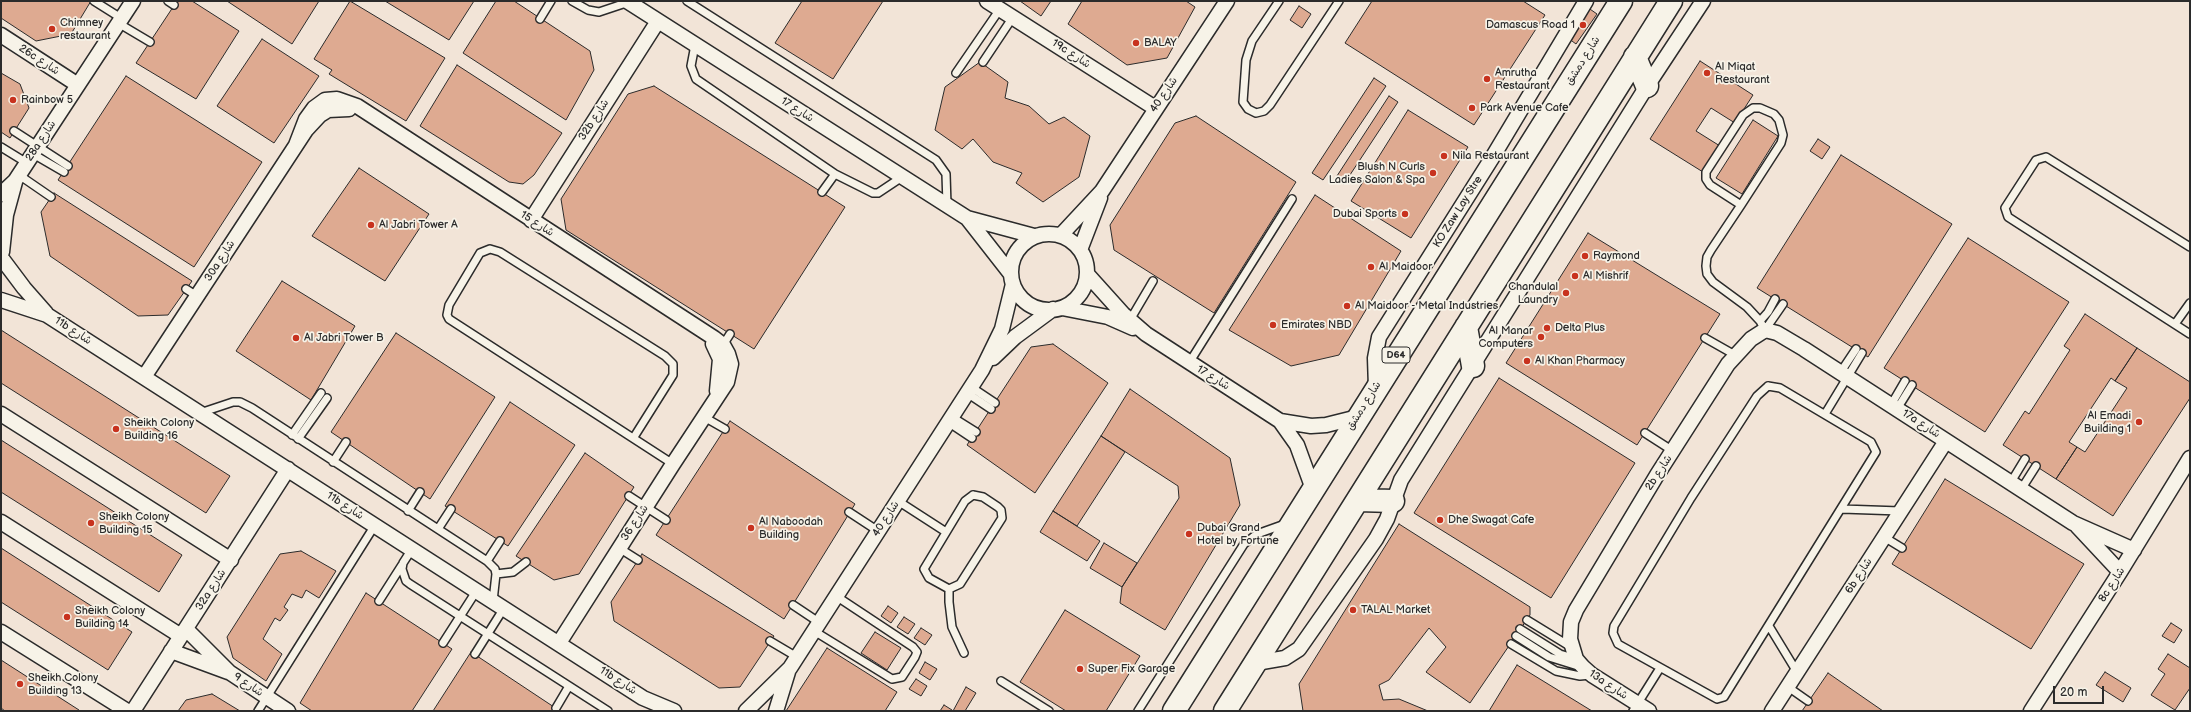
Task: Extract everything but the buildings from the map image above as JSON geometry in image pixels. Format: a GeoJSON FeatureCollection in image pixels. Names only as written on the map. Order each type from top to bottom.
{"type":"FeatureCollection","features":[{"type":"Feature","properties":{"kind":"main road","name":"شارع دمشق"},"geometry":{"type":"LineString","coordinates":[[1174,711],[1621,1]]}},
{"type":"Feature","properties":{"kind":"main road"},"geometry":{"type":"LineString","coordinates":[[1225,711],[1671,1]]}},
{"type":"Feature","properties":{"kind":"main road"},"geometry":{"type":"LineString","coordinates":[[1635,57],[1647,86]]}},
{"type":"Feature","properties":{"kind":"main road"},"geometry":{"type":"LineString","coordinates":[[1466,326],[1473,366]]}},
{"type":"Feature","properties":{"kind":"main road"},"geometry":{"type":"LineString","coordinates":[[1358,500],[1392,500]]}},
{"type":"Feature","properties":{"kind":"street","name":"28a شارع"},"geometry":{"type":"LineString","coordinates":[[1,194],[17,178],[133,1]]}},
{"type":"Feature","properties":{"kind":"street","name":"19c شارع"},"geometry":{"type":"LineString","coordinates":[[987,1],[1155,108]]}},
{"type":"Feature","properties":{"kind":"street","name":"شارع 40"},"geometry":{"type":"LineString","coordinates":[[1061,235],[1102,191],[1155,108],[1227,1]]}},
{"type":"Feature","properties":{"kind":"street","name":"KO Zaw Lay Stre"},"geometry":{"type":"LineString","coordinates":[[1376,388],[1375,358],[1379,337],[1492,158],[1586,1]]}},
{"type":"Feature","properties":{"kind":"street"},"geometry":{"type":"LineString","coordinates":[[1256,663],[1285,658],[1305,643],[1376,539],[1387,519],[1392,500],[1401,480],[1647,86],[1703,1]]}},
{"type":"Feature","properties":{"kind":"street","name":"شارع 17"},"geometry":{"type":"LineString","coordinates":[[628,2],[967,218],[1034,236]]}},
{"type":"Feature","properties":{"kind":"street","name":"32b شارع"},"geometry":{"type":"LineString","coordinates":[[531,220],[658,21]]}},
{"type":"Feature","properties":{"kind":"street","name":"26c شارع"},"geometry":{"type":"LineString","coordinates":[[1,35],[78,85]]}},
{"type":"Feature","properties":{"kind":"street","name":"شارع 15"},"geometry":{"type":"LineString","coordinates":[[296,145],[306,119],[314,108],[325,100],[337,99],[347,102],[370,116],[704,332],[727,339],[728,354],[731,364],[730,373],[727,382],[713,403]]}},
{"type":"Feature","properties":{"kind":"street","name":"30a شارع"},"geometry":{"type":"LineString","coordinates":[[144,377],[192,293],[296,145]]}},
{"type":"Feature","properties":{"kind":"street","name":"28a شارع"},"geometry":{"type":"LineString","coordinates":[[2,259],[6,215],[17,178]]}},
{"type":"Feature","properties":{"kind":"street","name":"شارع 40"},"geometry":{"type":"LineString","coordinates":[[1080,250],[1102,191]]}},
{"type":"Feature","properties":{"kind":"street","name":"شارع 17"},"geometry":{"type":"LineString","coordinates":[[967,218],[1012,278]]}},
{"type":"Feature","properties":{"kind":"street"},"geometry":{"type":"LineString","coordinates":[[1047,234],[1061,235],[1072,241],[1080,250],[1086,262],[1087,274],[1083,288],[1074,300],[1057,308],[1040,309],[1028,304],[1019,296],[1012,278],[1012,261],[1024,242],[1034,236],[1047,234]]}},
{"type":"Feature","properties":{"kind":"street","name":"11b شارع"},"geometry":{"type":"LineString","coordinates":[[2,259],[47,315]]}},
{"type":"Feature","properties":{"kind":"street","name":"شارع 17"},"geometry":{"type":"LineString","coordinates":[[1087,274],[1130,320],[1146,334],[1280,421],[1297,445],[1313,489]]}},
{"type":"Feature","properties":{"kind":"street","name":"شارع 40"},"geometry":{"type":"LineString","coordinates":[[746,711],[793,662],[982,370],[1002,329],[1012,278]]}},
{"type":"Feature","properties":{"kind":"street","name":"11b شارع"},"geometry":{"type":"LineString","coordinates":[[1,300],[47,315],[643,698],[674,711]]}},
{"type":"Feature","properties":{"kind":"street","name":"شارع 17"},"geometry":{"type":"LineString","coordinates":[[1057,308],[1108,317],[1146,334]]}},
{"type":"Feature","properties":{"kind":"street","name":"شارع 40"},"geometry":{"type":"LineString","coordinates":[[982,370],[1014,337],[1057,308]]}},
{"type":"Feature","properties":{"kind":"street","name":"2b شارع"},"geometry":{"type":"LineString","coordinates":[[1581,662],[1570,629],[1576,610],[1657,475],[1735,355],[1763,326]]}},
{"type":"Feature","properties":{"kind":"street","name":"17a شارع"},"geometry":{"type":"LineString","coordinates":[[1763,326],[1777,333],[1844,375],[2074,523],[2134,550]]}},
{"type":"Feature","properties":{"kind":"street","name":"شارع 15"},"geometry":{"type":"LineString","coordinates":[[704,332],[717,350],[720,359],[719,380],[713,403]]}},
{"type":"Feature","properties":{"kind":"street","name":"شارع 36"},"geometry":{"type":"LineString","coordinates":[[559,644],[713,403]]}},
{"type":"Feature","properties":{"kind":"street"},"geometry":{"type":"LineString","coordinates":[[1,414],[231,560]]}},
{"type":"Feature","properties":{"kind":"street","name":"شارع 17"},"geometry":{"type":"LineString","coordinates":[[1280,421],[1311,426],[1326,425],[1358,417]]}},
{"type":"Feature","properties":{"kind":"street","name":"6b شارع"},"geometry":{"type":"LineString","coordinates":[[1772,711],[1946,441]]}},
{"type":"Feature","properties":{"kind":"street","name":"8c شارع"},"geometry":{"type":"LineString","coordinates":[[2031,711],[2134,550],[2190,458]]}},
{"type":"Feature","properties":{"kind":"street","name":"32a شارع"},"geometry":{"type":"LineString","coordinates":[[133,711],[288,469]]}},
{"type":"Feature","properties":{"kind":"street","name":"شارع 9"},"geometry":{"type":"LineString","coordinates":[[1,522],[183,632],[229,672],[288,711]]}},
{"type":"Feature","properties":{"kind":"street","name":"17a شارع"},"geometry":{"type":"LineString","coordinates":[[2074,523],[2120,572]]}},
{"type":"Feature","properties":{"kind":"street"},"geometry":{"type":"LineString","coordinates":[[1,632],[127,711]]}},
{"type":"Feature","properties":{"kind":"street","name":"شارع 9"},"geometry":{"type":"LineString","coordinates":[[171,651],[229,672]]}},
{"type":"Feature","properties":{"kind":"street","name":"شارع 40"},"geometry":{"type":"LineString","coordinates":[[776,711],[793,662]]}},
{"type":"Feature","properties":{"kind":"street","name":"13a شارع"},"geometry":{"type":"LineString","coordinates":[[1581,662],[1640,709]]}},
{"type":"Feature","properties":{"kind":"street"},"geometry":{"type":"LineString","coordinates":[[1237,711],[1240,687]]}},
{"type":"Feature","properties":{"kind":"street","name":"11b شارع"},"geometry":{"type":"LineString","coordinates":[[643,698],[657,711]]}},
{"type":"Feature","properties":{"kind":"lane"},"geometry":{"type":"LineString","coordinates":[[94,1],[150,42]]}},
{"type":"Feature","properties":{"kind":"lane"},"geometry":{"type":"LineString","coordinates":[[540,18],[550,1]]}},
{"type":"Feature","properties":{"kind":"lane"},"geometry":{"type":"LineString","coordinates":[[572,1],[588,10],[599,12],[628,2]]}},
{"type":"Feature","properties":{"kind":"lane"},"geometry":{"type":"LineString","coordinates":[[687,1],[936,160],[946,174],[947,205]]}},
{"type":"Feature","properties":{"kind":"lane"},"geometry":{"type":"LineString","coordinates":[[1279,1],[1252,41],[1246,60],[1243,102],[1248,109],[1256,112],[1264,111],[1270,105],[1339,1]]}},
{"type":"Feature","properties":{"kind":"lane"},"geometry":{"type":"LineString","coordinates":[[956,72],[1000,9]]}},
{"type":"Feature","properties":{"kind":"lane"},"geometry":{"type":"LineString","coordinates":[[983,62],[1013,17]]}},
{"type":"Feature","properties":{"kind":"lane"},"geometry":{"type":"LineString","coordinates":[[695,44],[691,66],[696,79],[835,174],[873,193],[878,192],[902,177]]}},
{"type":"Feature","properties":{"kind":"lane"},"geometry":{"type":"LineString","coordinates":[[1741,205],[1710,185],[1706,179],[1706,172],[1743,115],[1753,108],[1760,108],[1774,114],[1782,128],[1783,136],[1781,143],[1741,205],[1707,257],[1707,274],[1719,288],[1747,307],[1763,326]]}},
{"type":"Feature","properties":{"kind":"lane"},"geometry":{"type":"LineString","coordinates":[[14,131],[32,154]]}},
{"type":"Feature","properties":{"kind":"lane"},"geometry":{"type":"LineString","coordinates":[[1,147],[32,154],[66,169]]}},
{"type":"Feature","properties":{"kind":"lane"},"geometry":{"type":"LineString","coordinates":[[2190,247],[2046,157],[2036,160],[2005,208],[2008,217],[2190,334]]}},
{"type":"Feature","properties":{"kind":"lane"},"geometry":{"type":"LineString","coordinates":[[822,192],[835,174]]}},
{"type":"Feature","properties":{"kind":"lane"},"geometry":{"type":"LineString","coordinates":[[17,178],[51,197]]}},
{"type":"Feature","properties":{"kind":"lane"},"geometry":{"type":"LineString","coordinates":[[1189,363],[1292,199]]}},
{"type":"Feature","properties":{"kind":"lane"},"geometry":{"type":"LineString","coordinates":[[634,437],[673,375],[673,364],[665,356],[500,252],[490,249],[480,253],[448,305],[447,315],[449,319],[634,437],[673,464]]}},
{"type":"Feature","properties":{"kind":"lane"},"geometry":{"type":"LineString","coordinates":[[1130,320],[1153,282]]}},
{"type":"Feature","properties":{"kind":"lane"},"geometry":{"type":"LineString","coordinates":[[1763,326],[1775,299]]}},
{"type":"Feature","properties":{"kind":"lane"},"geometry":{"type":"LineString","coordinates":[[2175,324],[2190,303]]}},
{"type":"Feature","properties":{"kind":"lane"},"geometry":{"type":"LineString","coordinates":[[1763,326],[1784,304]]}},
{"type":"Feature","properties":{"kind":"lane"},"geometry":{"type":"LineString","coordinates":[[1705,338],[1735,355]]}},
{"type":"Feature","properties":{"kind":"lane"},"geometry":{"type":"LineString","coordinates":[[1825,414],[1844,375],[1859,351]]}},
{"type":"Feature","properties":{"kind":"lane"},"geometry":{"type":"LineString","coordinates":[[1894,407],[1905,381]]}},
{"type":"Feature","properties":{"kind":"lane"},"geometry":{"type":"LineString","coordinates":[[1894,407],[1912,385]]}},
{"type":"Feature","properties":{"kind":"lane"},"geometry":{"type":"LineString","coordinates":[[1768,386],[1776,386],[1825,414],[1871,442],[1876,448],[1874,456],[1724,697],[1721,699],[1713,698],[1618,644],[1612,633],[1614,626],[1691,498],[1761,390],[1768,386]]}},
{"type":"Feature","properties":{"kind":"lane"},"geometry":{"type":"LineString","coordinates":[[969,390],[993,406]]}},
{"type":"Feature","properties":{"kind":"lane"},"geometry":{"type":"LineString","coordinates":[[295,437],[321,393]]}},
{"type":"Feature","properties":{"kind":"lane"},"geometry":{"type":"LineString","coordinates":[[295,437],[327,398]]}},
{"type":"Feature","properties":{"kind":"lane"},"geometry":{"type":"LineString","coordinates":[[200,413],[226,403],[240,402],[488,561],[495,569],[498,604],[488,633],[475,654]]}},
{"type":"Feature","properties":{"kind":"lane"},"geometry":{"type":"LineString","coordinates":[[704,417],[725,430]]}},
{"type":"Feature","properties":{"kind":"lane"},"geometry":{"type":"LineString","coordinates":[[950,420],[974,435]]}},
{"type":"Feature","properties":{"kind":"lane"},"geometry":{"type":"LineString","coordinates":[[1645,433],[1674,451]]}},
{"type":"Feature","properties":{"kind":"lane"},"geometry":{"type":"LineString","coordinates":[[333,462],[346,442]]}},
{"type":"Feature","properties":{"kind":"lane"},"geometry":{"type":"LineString","coordinates":[[2016,485],[2025,459]]}},
{"type":"Feature","properties":{"kind":"lane"},"geometry":{"type":"LineString","coordinates":[[2016,485],[2036,466]]}},
{"type":"Feature","properties":{"kind":"lane"},"geometry":{"type":"LineString","coordinates":[[408,511],[420,492]]}},
{"type":"Feature","properties":{"kind":"lane"},"geometry":{"type":"LineString","coordinates":[[973,495],[983,497],[1001,510],[1000,522],[960,584],[949,589],[929,578],[925,573],[926,566],[965,501],[973,495]]}},
{"type":"Feature","properties":{"kind":"lane"},"geometry":{"type":"LineString","coordinates":[[629,496],[666,520]]}},
{"type":"Feature","properties":{"kind":"lane"},"geometry":{"type":"LineString","coordinates":[[898,500],[946,532]]}},
{"type":"Feature","properties":{"kind":"lane"},"geometry":{"type":"LineString","coordinates":[[438,529],[451,509]]}},
{"type":"Feature","properties":{"kind":"lane"},"geometry":{"type":"LineString","coordinates":[[1842,509],[1900,511]]}},
{"type":"Feature","properties":{"kind":"lane"},"geometry":{"type":"LineString","coordinates":[[849,512],[878,531]]}},
{"type":"Feature","properties":{"kind":"lane"},"geometry":{"type":"LineString","coordinates":[[1138,711],[1244,544],[1257,534],[1292,522]]}},
{"type":"Feature","properties":{"kind":"lane"},"geometry":{"type":"LineString","coordinates":[[258,711],[375,525]]}},
{"type":"Feature","properties":{"kind":"lane"},"geometry":{"type":"LineString","coordinates":[[1884,537],[1902,548]]}},
{"type":"Feature","properties":{"kind":"lane"},"geometry":{"type":"LineString","coordinates":[[488,561],[500,541]]}},
{"type":"Feature","properties":{"kind":"lane"},"geometry":{"type":"LineString","coordinates":[[619,548],[638,560]]}},
{"type":"Feature","properties":{"kind":"lane"},"geometry":{"type":"LineString","coordinates":[[379,601],[412,550]]}},
{"type":"Feature","properties":{"kind":"lane"},"geometry":{"type":"LineString","coordinates":[[496,574],[513,572],[526,562]]}},
{"type":"Feature","properties":{"kind":"lane"},"geometry":{"type":"LineString","coordinates":[[403,563],[402,569],[406,580],[608,711]]}},
{"type":"Feature","properties":{"kind":"lane"},"geometry":{"type":"LineString","coordinates":[[949,589],[952,627],[964,653]]}},
{"type":"Feature","properties":{"kind":"lane"},"geometry":{"type":"LineString","coordinates":[[443,643],[476,590]]}},
{"type":"Feature","properties":{"kind":"lane"},"geometry":{"type":"LineString","coordinates":[[793,605],[817,627],[892,679],[902,677],[915,658],[917,652],[913,647],[836,596]]}},
{"type":"Feature","properties":{"kind":"lane"},"geometry":{"type":"LineString","coordinates":[[1527,620],[1581,662]]}},
{"type":"Feature","properties":{"kind":"lane"},"geometry":{"type":"LineString","coordinates":[[1769,626],[1797,672]]}},
{"type":"Feature","properties":{"kind":"lane"},"geometry":{"type":"LineString","coordinates":[[1518,633],[1560,654],[1581,662],[1549,657],[1518,633]]}},
{"type":"Feature","properties":{"kind":"lane"},"geometry":{"type":"LineString","coordinates":[[770,641],[793,662]]}},
{"type":"Feature","properties":{"kind":"lane"},"geometry":{"type":"LineString","coordinates":[[1510,644],[1556,671],[1574,675],[1581,662]]}},
{"type":"Feature","properties":{"kind":"lane"},"geometry":{"type":"LineString","coordinates":[[1640,709],[1660,668]]}},
{"type":"Feature","properties":{"kind":"lane"},"geometry":{"type":"LineString","coordinates":[[1001,681],[1049,711]]}},
{"type":"Feature","properties":{"kind":"lane"},"geometry":{"type":"LineString","coordinates":[[556,708],[569,686]]}},
{"type":"Feature","properties":{"kind":"lane"},"geometry":{"type":"LineString","coordinates":[[1788,687],[1808,701]]}},
{"type":"Feature","properties":{"kind":"place","name":"Damascus Road 1"},"geometry":{"type":"Point","coordinates":[1583,25]}},
{"type":"Feature","properties":{"kind":"place","name":"Chimney restaurant"},"geometry":{"type":"Point","coordinates":[52,29]}},
{"type":"Feature","properties":{"kind":"place","name":"BALAY"},"geometry":{"type":"Point","coordinates":[1136,43]}},
{"type":"Feature","properties":{"kind":"place","name":"Al Miqat Restaurant"},"geometry":{"type":"Point","coordinates":[1707,73]}},
{"type":"Feature","properties":{"kind":"place","name":"Amrutha Restaurant"},"geometry":{"type":"Point","coordinates":[1487,79]}},
{"type":"Feature","properties":{"kind":"place","name":"Rainbow 5"},"geometry":{"type":"Point","coordinates":[13,100]}},
{"type":"Feature","properties":{"kind":"place","name":"Park Avenue Cafe"},"geometry":{"type":"Point","coordinates":[1472,108]}},
{"type":"Feature","properties":{"kind":"place","name":"Nila Restaurant"},"geometry":{"type":"Point","coordinates":[1444,156]}},
{"type":"Feature","properties":{"kind":"place","name":"Blush N Curls Ladies Salon & Spa"},"geometry":{"type":"Point","coordinates":[1433,173]}},
{"type":"Feature","properties":{"kind":"place","name":"Dubai Sports"},"geometry":{"type":"Point","coordinates":[1405,214]}},
{"type":"Feature","properties":{"kind":"place","name":"Al Jabri Tower A"},"geometry":{"type":"Point","coordinates":[371,225]}},
{"type":"Feature","properties":{"kind":"place","name":"Raymond"},"geometry":{"type":"Point","coordinates":[1585,256]}},
{"type":"Feature","properties":{"kind":"place","name":"Al Maidoor"},"geometry":{"type":"Point","coordinates":[1371,267]}},
{"type":"Feature","properties":{"kind":"place","name":"Al Mishrif"},"geometry":{"type":"Point","coordinates":[1575,276]}},
{"type":"Feature","properties":{"kind":"place","name":"Chandulal Laundry"},"geometry":{"type":"Point","coordinates":[1566,293]}},
{"type":"Feature","properties":{"kind":"place","name":"Al Maidoor - Metal Industries"},"geometry":{"type":"Point","coordinates":[1347,306]}},
{"type":"Feature","properties":{"kind":"place","name":"Emirates NBD"},"geometry":{"type":"Point","coordinates":[1273,325]}},
{"type":"Feature","properties":{"kind":"place","name":"Delta Plus"},"geometry":{"type":"Point","coordinates":[1547,328]}},
{"type":"Feature","properties":{"kind":"place","name":"Al Manar Computers"},"geometry":{"type":"Point","coordinates":[1541,337]}},
{"type":"Feature","properties":{"kind":"place","name":"Al Jabri Tower B"},"geometry":{"type":"Point","coordinates":[296,338]}},
{"type":"Feature","properties":{"kind":"place","name":"Al Khan Pharmacy"},"geometry":{"type":"Point","coordinates":[1527,361]}},
{"type":"Feature","properties":{"kind":"place","name":"Al Emadi Building 1"},"geometry":{"type":"Point","coordinates":[2139,422]}},
{"type":"Feature","properties":{"kind":"place","name":"Sheikh Colony Building 16"},"geometry":{"type":"Point","coordinates":[116,429]}},
{"type":"Feature","properties":{"kind":"place","name":"Dhe Swagat Cafe"},"geometry":{"type":"Point","coordinates":[1440,520]}},
{"type":"Feature","properties":{"kind":"place","name":"Sheikh Colony Building 15"},"geometry":{"type":"Point","coordinates":[91,523]}},
{"type":"Feature","properties":{"kind":"place","name":"Al Naboodah Building"},"geometry":{"type":"Point","coordinates":[751,528]}},
{"type":"Feature","properties":{"kind":"place","name":"Dubai Grand Hotel by Fortune"},"geometry":{"type":"Point","coordinates":[1189,534]}},
{"type":"Feature","properties":{"kind":"place","name":"TALAL Market"},"geometry":{"type":"Point","coordinates":[1353,610]}},
{"type":"Feature","properties":{"kind":"place","name":"Sheikh Colony Building 14"},"geometry":{"type":"Point","coordinates":[67,617]}},
{"type":"Feature","properties":{"kind":"place","name":"Super Fix Garage"},"geometry":{"type":"Point","coordinates":[1080,669]}},
{"type":"Feature","properties":{"kind":"place","name":"Sheikh Colony Building 13"},"geometry":{"type":"Point","coordinates":[20,684]}}]}
